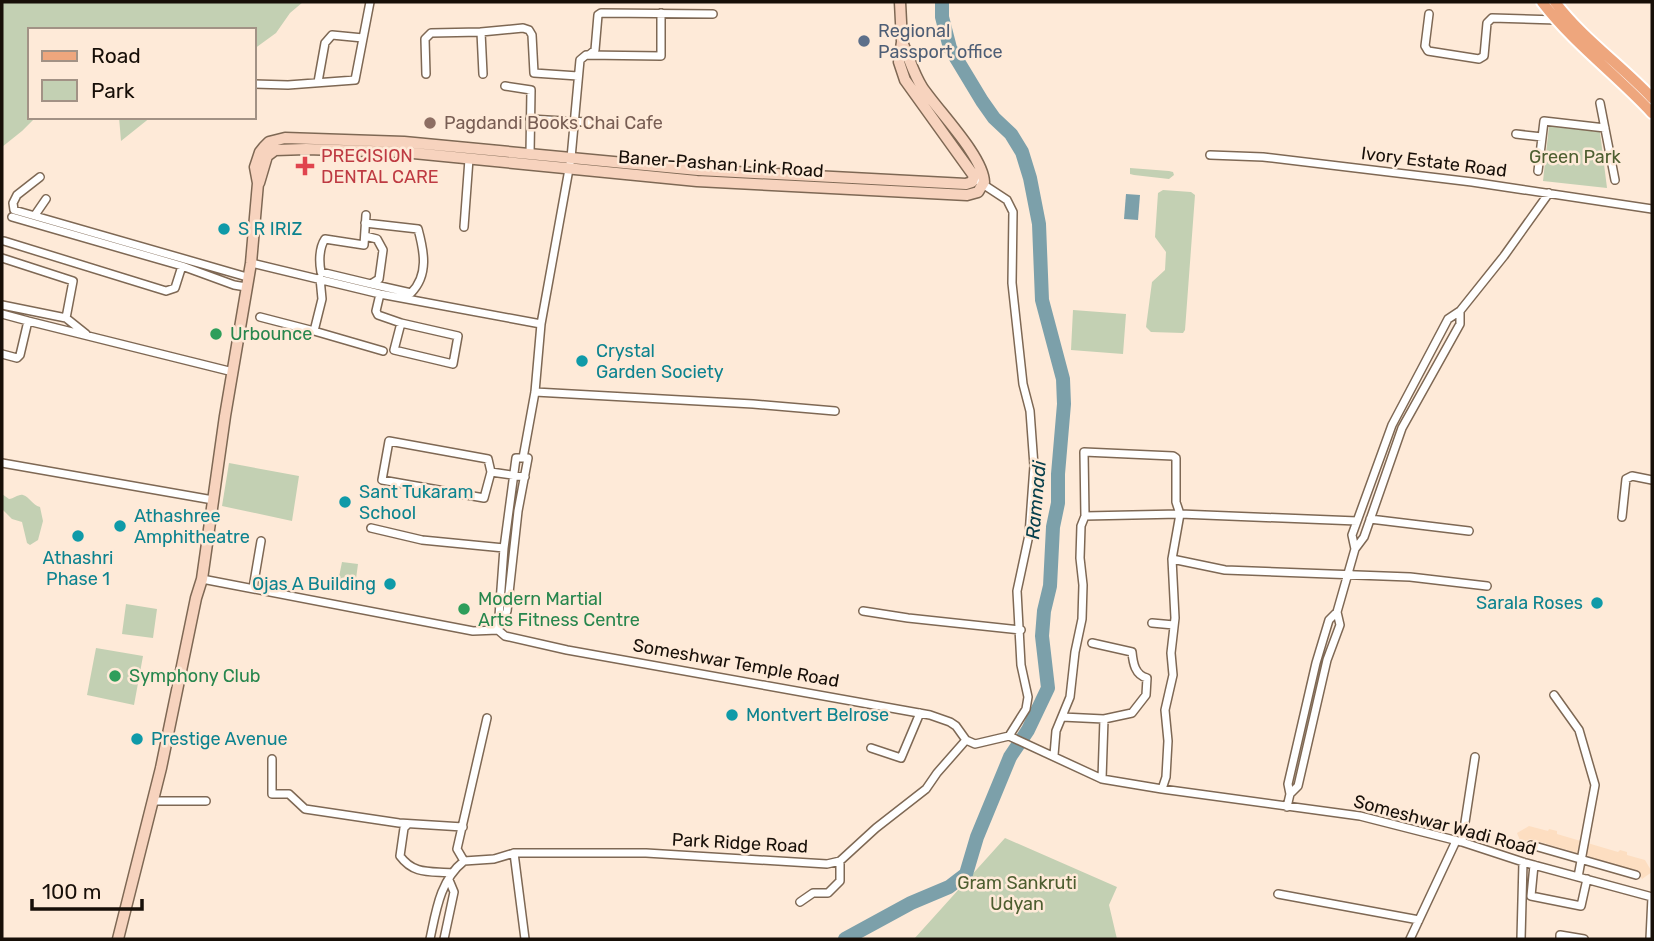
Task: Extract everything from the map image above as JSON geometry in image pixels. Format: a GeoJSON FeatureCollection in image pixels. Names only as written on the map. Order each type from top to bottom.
{"type":"FeatureCollection","features":[{"type":"Feature","properties":{"kind":"main road"},"geometry":{"type":"LineString","coordinates":[[1542,2],[1556,20],[1649,100]]}},
{"type":"Feature","properties":{"kind":"main road"},"geometry":{"type":"LineString","coordinates":[[1555,2],[1581,32],[1632,77],[1649,100],[1652,113]]}},
{"type":"Feature","properties":{"kind":"street"},"geometry":{"type":"LineString","coordinates":[[256,84],[288,85],[355,80],[370,2]]}},
{"type":"Feature","properties":{"kind":"street"},"geometry":{"type":"LineString","coordinates":[[800,902],[813,893],[828,893],[840,881],[840,861],[876,828],[926,789],[965,740],[983,744],[1009,736],[1026,709],[1028,697],[1021,665],[1017,592],[1029,535],[1034,467],[1031,411],[1023,384],[1012,283],[1013,212],[1007,200],[979,183],[905,80],[899,62],[902,42],[900,2]]}},
{"type":"Feature","properties":{"kind":"street"},"geometry":{"type":"LineString","coordinates":[[523,458],[535,392],[541,324],[570,163],[578,76],[583,56],[661,56],[661,13]]}},
{"type":"Feature","properties":{"kind":"street"},"geometry":{"type":"LineString","coordinates":[[589,55],[595,50],[599,14],[713,14]]}},
{"type":"Feature","properties":{"kind":"street"},"geometry":{"type":"LineString","coordinates":[[1429,14],[1426,49],[1479,59],[1484,56],[1487,23],[1492,18],[1556,20]]}},
{"type":"Feature","properties":{"kind":"street"},"geometry":{"type":"LineString","coordinates":[[426,74],[425,39],[431,33],[523,28],[529,30],[532,35],[534,74],[578,76]]}},
{"type":"Feature","properties":{"kind":"street"},"geometry":{"type":"LineString","coordinates":[[481,32],[484,74]]}},
{"type":"Feature","properties":{"kind":"street"},"geometry":{"type":"LineString","coordinates":[[318,82],[325,43],[332,35],[363,38]]}},
{"type":"Feature","properties":{"kind":"street"},"geometry":{"type":"LineString","coordinates":[[505,86],[531,90],[530,154]]}},
{"type":"Feature","properties":{"kind":"street"},"geometry":{"type":"LineString","coordinates":[[1600,103],[1615,180]]}},
{"type":"Feature","properties":{"kind":"street"},"geometry":{"type":"LineString","coordinates":[[530,119],[564,121]]}},
{"type":"Feature","properties":{"kind":"street"},"geometry":{"type":"LineString","coordinates":[[574,121],[613,125]]}},
{"type":"Feature","properties":{"kind":"street"},"geometry":{"type":"LineString","coordinates":[[1538,171],[1544,121],[1605,128]]}},
{"type":"Feature","properties":{"kind":"street"},"geometry":{"type":"LineString","coordinates":[[1516,134],[1542,137]]}},
{"type":"Feature","properties":{"kind":"street"},"geometry":{"type":"LineString","coordinates":[[258,183],[255,167],[260,152],[269,142],[282,146]]}},
{"type":"Feature","properties":{"kind":"street","name":"Baner-Pashan Link Road"},"geometry":{"type":"LineString","coordinates":[[282,146],[404,142],[530,154],[570,163],[697,181],[967,195],[978,192],[979,183]]}},
{"type":"Feature","properties":{"kind":"street"},"geometry":{"type":"LineString","coordinates":[[118,939],[153,801],[202,579],[251,263],[258,183],[267,156],[282,146]]}},
{"type":"Feature","properties":{"kind":"street","name":"Baner-Pashan Link Road"},"geometry":{"type":"LineString","coordinates":[[282,146],[570,163]]}},
{"type":"Feature","properties":{"kind":"street","name":"Ivory Estate Road"},"geometry":{"type":"LineString","coordinates":[[1210,155],[1263,157],[1549,193],[1652,209]]}},
{"type":"Feature","properties":{"kind":"street"},"geometry":{"type":"LineString","coordinates":[[464,227],[469,159]]}},
{"type":"Feature","properties":{"kind":"street"},"geometry":{"type":"LineString","coordinates":[[40,177],[17,195],[13,202],[15,210],[246,282]]}},
{"type":"Feature","properties":{"kind":"street"},"geometry":{"type":"LineString","coordinates":[[1356,549],[1352,535],[1392,425],[1448,318],[1460,311],[1549,193]]}},
{"type":"Feature","properties":{"kind":"street"},"geometry":{"type":"LineString","coordinates":[[34,215],[46,199]]}},
{"type":"Feature","properties":{"kind":"street"},"geometry":{"type":"LineString","coordinates":[[12,217],[246,282]]}},
{"type":"Feature","properties":{"kind":"street"},"geometry":{"type":"LineString","coordinates":[[366,219],[418,229],[424,251],[422,275],[418,286],[411,293],[321,272],[322,243],[325,239],[364,245],[365,236],[366,219]]}},
{"type":"Feature","properties":{"kind":"street"},"geometry":{"type":"LineString","coordinates":[[365,236],[377,239],[383,250],[379,279],[371,284]]}},
{"type":"Feature","properties":{"kind":"street"},"geometry":{"type":"LineString","coordinates":[[4,241],[166,291],[175,288],[182,266]]}},
{"type":"Feature","properties":{"kind":"street"},"geometry":{"type":"LineString","coordinates":[[2,258],[73,281],[66,318]]}},
{"type":"Feature","properties":{"kind":"street"},"geometry":{"type":"LineString","coordinates":[[251,263],[380,294],[541,324]]}},
{"type":"Feature","properties":{"kind":"street"},"geometry":{"type":"LineString","coordinates":[[314,331],[322,299],[320,278]]}},
{"type":"Feature","properties":{"kind":"street"},"geometry":{"type":"LineString","coordinates":[[380,294],[376,311],[378,315],[401,323],[458,335],[453,364],[394,350],[401,323]]}},
{"type":"Feature","properties":{"kind":"street"},"geometry":{"type":"LineString","coordinates":[[2,305],[66,318],[86,334]]}},
{"type":"Feature","properties":{"kind":"street"},"geometry":{"type":"LineString","coordinates":[[1287,807],[1290,794],[1288,785],[1316,663],[1329,620],[1337,612],[1356,549],[1364,537],[1402,428],[1460,324],[1460,311]]}},
{"type":"Feature","properties":{"kind":"street"},"geometry":{"type":"LineString","coordinates":[[2,314],[233,372]]}},
{"type":"Feature","properties":{"kind":"street"},"geometry":{"type":"LineString","coordinates":[[260,317],[383,351]]}},
{"type":"Feature","properties":{"kind":"street"},"geometry":{"type":"LineString","coordinates":[[2,355],[17,358],[20,355],[28,321]]}},
{"type":"Feature","properties":{"kind":"street"},"geometry":{"type":"LineString","coordinates":[[535,392],[835,411]]}},
{"type":"Feature","properties":{"kind":"street"},"geometry":{"type":"LineString","coordinates":[[389,441],[488,459],[491,472],[484,498],[382,480],[389,441]]}},
{"type":"Feature","properties":{"kind":"street"},"geometry":{"type":"LineString","coordinates":[[1052,755],[1056,731],[1070,697],[1082,620],[1083,585],[1080,558],[1081,526],[1085,516],[1084,452],[1170,454],[1175,457],[1180,514],[1172,559],[1172,685],[1165,710],[1168,741],[1166,777],[1162,789]]}},
{"type":"Feature","properties":{"kind":"street"},"geometry":{"type":"LineString","coordinates":[[516,458],[528,458],[518,511],[507,611],[498,630],[503,548],[516,458]]}},
{"type":"Feature","properties":{"kind":"street"},"geometry":{"type":"LineString","coordinates":[[2,463],[213,500]]}},
{"type":"Feature","properties":{"kind":"street"},"geometry":{"type":"LineString","coordinates":[[491,472],[525,477]]}},
{"type":"Feature","properties":{"kind":"street"},"geometry":{"type":"LineString","coordinates":[[1622,516],[1626,479],[1632,476],[1652,480]]}},
{"type":"Feature","properties":{"kind":"street"},"geometry":{"type":"LineString","coordinates":[[1085,516],[1180,514],[1357,520]]}},
{"type":"Feature","properties":{"kind":"street"},"geometry":{"type":"LineString","coordinates":[[1370,519],[1469,531]]}},
{"type":"Feature","properties":{"kind":"street"},"geometry":{"type":"LineString","coordinates":[[371,527],[422,540],[503,548]]}},
{"type":"Feature","properties":{"kind":"street"},"geometry":{"type":"LineString","coordinates":[[253,588],[261,541]]}},
{"type":"Feature","properties":{"kind":"street"},"geometry":{"type":"LineString","coordinates":[[1172,559],[1226,570],[1410,577],[1487,586]]}},
{"type":"Feature","properties":{"kind":"street","name":"Someshwar Temple Road"},"geometry":{"type":"LineString","coordinates":[[202,579],[473,631],[498,630],[505,636],[566,650],[920,713],[950,722],[965,740]]}},
{"type":"Feature","properties":{"kind":"street"},"geometry":{"type":"LineString","coordinates":[[863,611],[1021,630]]}},
{"type":"Feature","properties":{"kind":"street"},"geometry":{"type":"LineString","coordinates":[[1152,623],[1174,625]]}},
{"type":"Feature","properties":{"kind":"street"},"geometry":{"type":"LineString","coordinates":[[1062,717],[1104,719],[1132,713],[1146,695],[1147,678],[1142,677],[1134,668],[1132,652],[1092,643]]}},
{"type":"Feature","properties":{"kind":"street"},"geometry":{"type":"LineString","coordinates":[[1534,865],[1531,896],[1581,906],[1582,859],[1595,785],[1580,730],[1554,695]]}},
{"type":"Feature","properties":{"kind":"street"},"geometry":{"type":"LineString","coordinates":[[871,748],[901,758],[920,713]]}},
{"type":"Feature","properties":{"kind":"street"},"geometry":{"type":"LineString","coordinates":[[430,939],[441,891],[464,861],[457,849],[487,718]]}},
{"type":"Feature","properties":{"kind":"street"},"geometry":{"type":"LineString","coordinates":[[1009,736],[1101,779],[1104,719]]}},
{"type":"Feature","properties":{"kind":"street"},"geometry":{"type":"LineString","coordinates":[[1410,939],[1459,841],[1475,757]]}},
{"type":"Feature","properties":{"kind":"street"},"geometry":{"type":"LineString","coordinates":[[272,759],[272,794],[289,794],[305,809],[408,824],[463,827]]}},
{"type":"Feature","properties":{"kind":"street","name":"Someshwar Wadi Road"},"geometry":{"type":"LineString","coordinates":[[1101,779],[1360,816],[1459,841],[1523,862],[1652,897]]}},
{"type":"Feature","properties":{"kind":"street"},"geometry":{"type":"LineString","coordinates":[[153,801],[206,801]]}},
{"type":"Feature","properties":{"kind":"street"},"geometry":{"type":"LineString","coordinates":[[408,824],[404,828],[400,856],[408,866],[415,870],[450,876]]}},
{"type":"Feature","properties":{"kind":"street"},"geometry":{"type":"LineString","coordinates":[[1531,845],[1636,875]]}},
{"type":"Feature","properties":{"kind":"street"},"geometry":{"type":"LineString","coordinates":[[514,853],[525,939]]}},
{"type":"Feature","properties":{"kind":"street","name":"Park Ridge Road"},"geometry":{"type":"LineString","coordinates":[[464,861],[494,859],[514,853],[646,853],[827,864],[840,861]]}},
{"type":"Feature","properties":{"kind":"street"},"geometry":{"type":"LineString","coordinates":[[1521,939],[1523,862]]}},
{"type":"Feature","properties":{"kind":"street"},"geometry":{"type":"LineString","coordinates":[[444,939],[454,892],[450,876]]}},
{"type":"Feature","properties":{"kind":"street"},"geometry":{"type":"LineString","coordinates":[[1278,894],[1419,920]]}},
{"type":"Feature","properties":{"kind":"street"},"geometry":{"type":"LineString","coordinates":[[1650,939],[1652,897]]}},
{"type":"Feature","properties":{"kind":"street"},"geometry":{"type":"LineString","coordinates":[[1560,939],[1560,935],[1584,939]]}},
{"type":"Feature","properties":{"kind":"shaded area"},"geometry":{"type":"Polygon","coordinates":[[[1529,826],[1557,831],[1557,834],[1618,852],[1627,852],[1627,855],[1645,860],[1652,872],[1642,879],[1637,871],[1530,839],[1521,843],[1517,833],[1529,826]]]}},
{"type":"Feature","properties":{"kind":"green space"},"geometry":{"type":"Polygon","coordinates":[[[2,2],[303,2],[290,13],[276,33],[256,48],[256,28],[28,28],[28,119],[34,119],[2,147],[2,2]]]}},
{"type":"Feature","properties":{"kind":"green space"},"geometry":{"type":"Polygon","coordinates":[[[119,119],[148,119],[121,141],[119,119]]]}},
{"type":"Feature","properties":{"kind":"green space","name":"Green Park"},"geometry":{"type":"Polygon","coordinates":[[[1549,126],[1600,132],[1607,188],[1543,181],[1549,126]]]}},
{"type":"Feature","properties":{"kind":"green space"},"geometry":{"type":"Polygon","coordinates":[[[1130,168],[1169,171],[1174,175],[1169,179],[1134,175],[1130,174],[1130,168]]]}},
{"type":"Feature","properties":{"kind":"green space"},"geometry":{"type":"Polygon","coordinates":[[[1163,190],[1191,192],[1195,195],[1183,333],[1151,332],[1146,327],[1152,282],[1165,270],[1166,252],[1155,237],[1158,193],[1163,190]]]}},
{"type":"Feature","properties":{"kind":"green space"},"geometry":{"type":"Polygon","coordinates":[[[1073,310],[1126,314],[1123,354],[1071,350],[1073,310]]]}},
{"type":"Feature","properties":{"kind":"green space"},"geometry":{"type":"Polygon","coordinates":[[[229,463],[299,476],[292,521],[222,506],[229,463]]]}},
{"type":"Feature","properties":{"kind":"green space"},"geometry":{"type":"Polygon","coordinates":[[[2,494],[9,499],[23,495],[40,507],[43,521],[38,540],[30,545],[27,543],[22,522],[12,519],[2,509],[2,494]]]}},
{"type":"Feature","properties":{"kind":"green space"},"geometry":{"type":"Polygon","coordinates":[[[342,562],[358,564],[356,579],[348,583],[338,582],[342,562]]]}},
{"type":"Feature","properties":{"kind":"green space"},"geometry":{"type":"Polygon","coordinates":[[[126,604],[157,609],[153,638],[122,634],[126,604]]]}},
{"type":"Feature","properties":{"kind":"green space","name":"Symphony Club"},"geometry":{"type":"Polygon","coordinates":[[[96,648],[143,656],[134,705],[87,695],[96,648]]]}},
{"type":"Feature","properties":{"kind":"green space","name":"Gram Sankruti Udyan"},"geometry":{"type":"Polygon","coordinates":[[[1005,838],[1117,887],[1109,905],[1117,939],[914,939],[1005,838]]]}},
{"type":"Feature","properties":{"kind":"water"},"geometry":{"type":"Polygon","coordinates":[[[1126,194],[1140,195],[1138,220],[1124,219],[1126,194]]]}},
{"type":"Feature","properties":{"kind":"waterway","name":"Ramnadi"},"geometry":{"type":"LineString","coordinates":[[845,939],[911,903],[949,887],[966,874],[977,837],[1010,757],[1028,730],[1048,688],[1042,636],[1058,503],[1063,379],[1042,300],[1039,224],[1022,152],[1011,134],[994,118],[982,101],[950,48],[942,17],[942,2]]}},
{"type":"Feature","properties":{"kind":"place","name":"Regional Passport office"},"geometry":{"type":"Point","coordinates":[864,41]}},
{"type":"Feature","properties":{"kind":"place","name":"Pagdandi Books Chai Cafe"},"geometry":{"type":"Point","coordinates":[430,123]}},
{"type":"Feature","properties":{"kind":"place","name":"PRECISION DENTAL CARE"},"geometry":{"type":"Point","coordinates":[305,166]}},
{"type":"Feature","properties":{"kind":"place","name":"S R IRIZ"},"geometry":{"type":"Point","coordinates":[224,229]}},
{"type":"Feature","properties":{"kind":"place","name":"Urbounce"},"geometry":{"type":"Point","coordinates":[216,334]}},
{"type":"Feature","properties":{"kind":"place","name":"Crystal Garden Society"},"geometry":{"type":"Point","coordinates":[582,361]}},
{"type":"Feature","properties":{"kind":"place","name":"Sant Tukaram School"},"geometry":{"type":"Point","coordinates":[345,502]}},
{"type":"Feature","properties":{"kind":"place","name":"Athashree Amphitheatre"},"geometry":{"type":"Point","coordinates":[120,526]}},
{"type":"Feature","properties":{"kind":"place","name":"Athashri Phase 1"},"geometry":{"type":"Point","coordinates":[78,536]}},
{"type":"Feature","properties":{"kind":"place","name":"Ojas A Building"},"geometry":{"type":"Point","coordinates":[390,584]}},
{"type":"Feature","properties":{"kind":"place","name":"Sarala Roses"},"geometry":{"type":"Point","coordinates":[1597,603]}},
{"type":"Feature","properties":{"kind":"place","name":"Modern Martial Arts Fitness Centre"},"geometry":{"type":"Point","coordinates":[464,609]}},
{"type":"Feature","properties":{"kind":"place","name":"Symphony Club"},"geometry":{"type":"Point","coordinates":[115,676]}},
{"type":"Feature","properties":{"kind":"place","name":"Montvert Belrose"},"geometry":{"type":"Point","coordinates":[732,715]}},
{"type":"Feature","properties":{"kind":"place","name":"Prestige Avenue"},"geometry":{"type":"Point","coordinates":[137,739]}}]}
